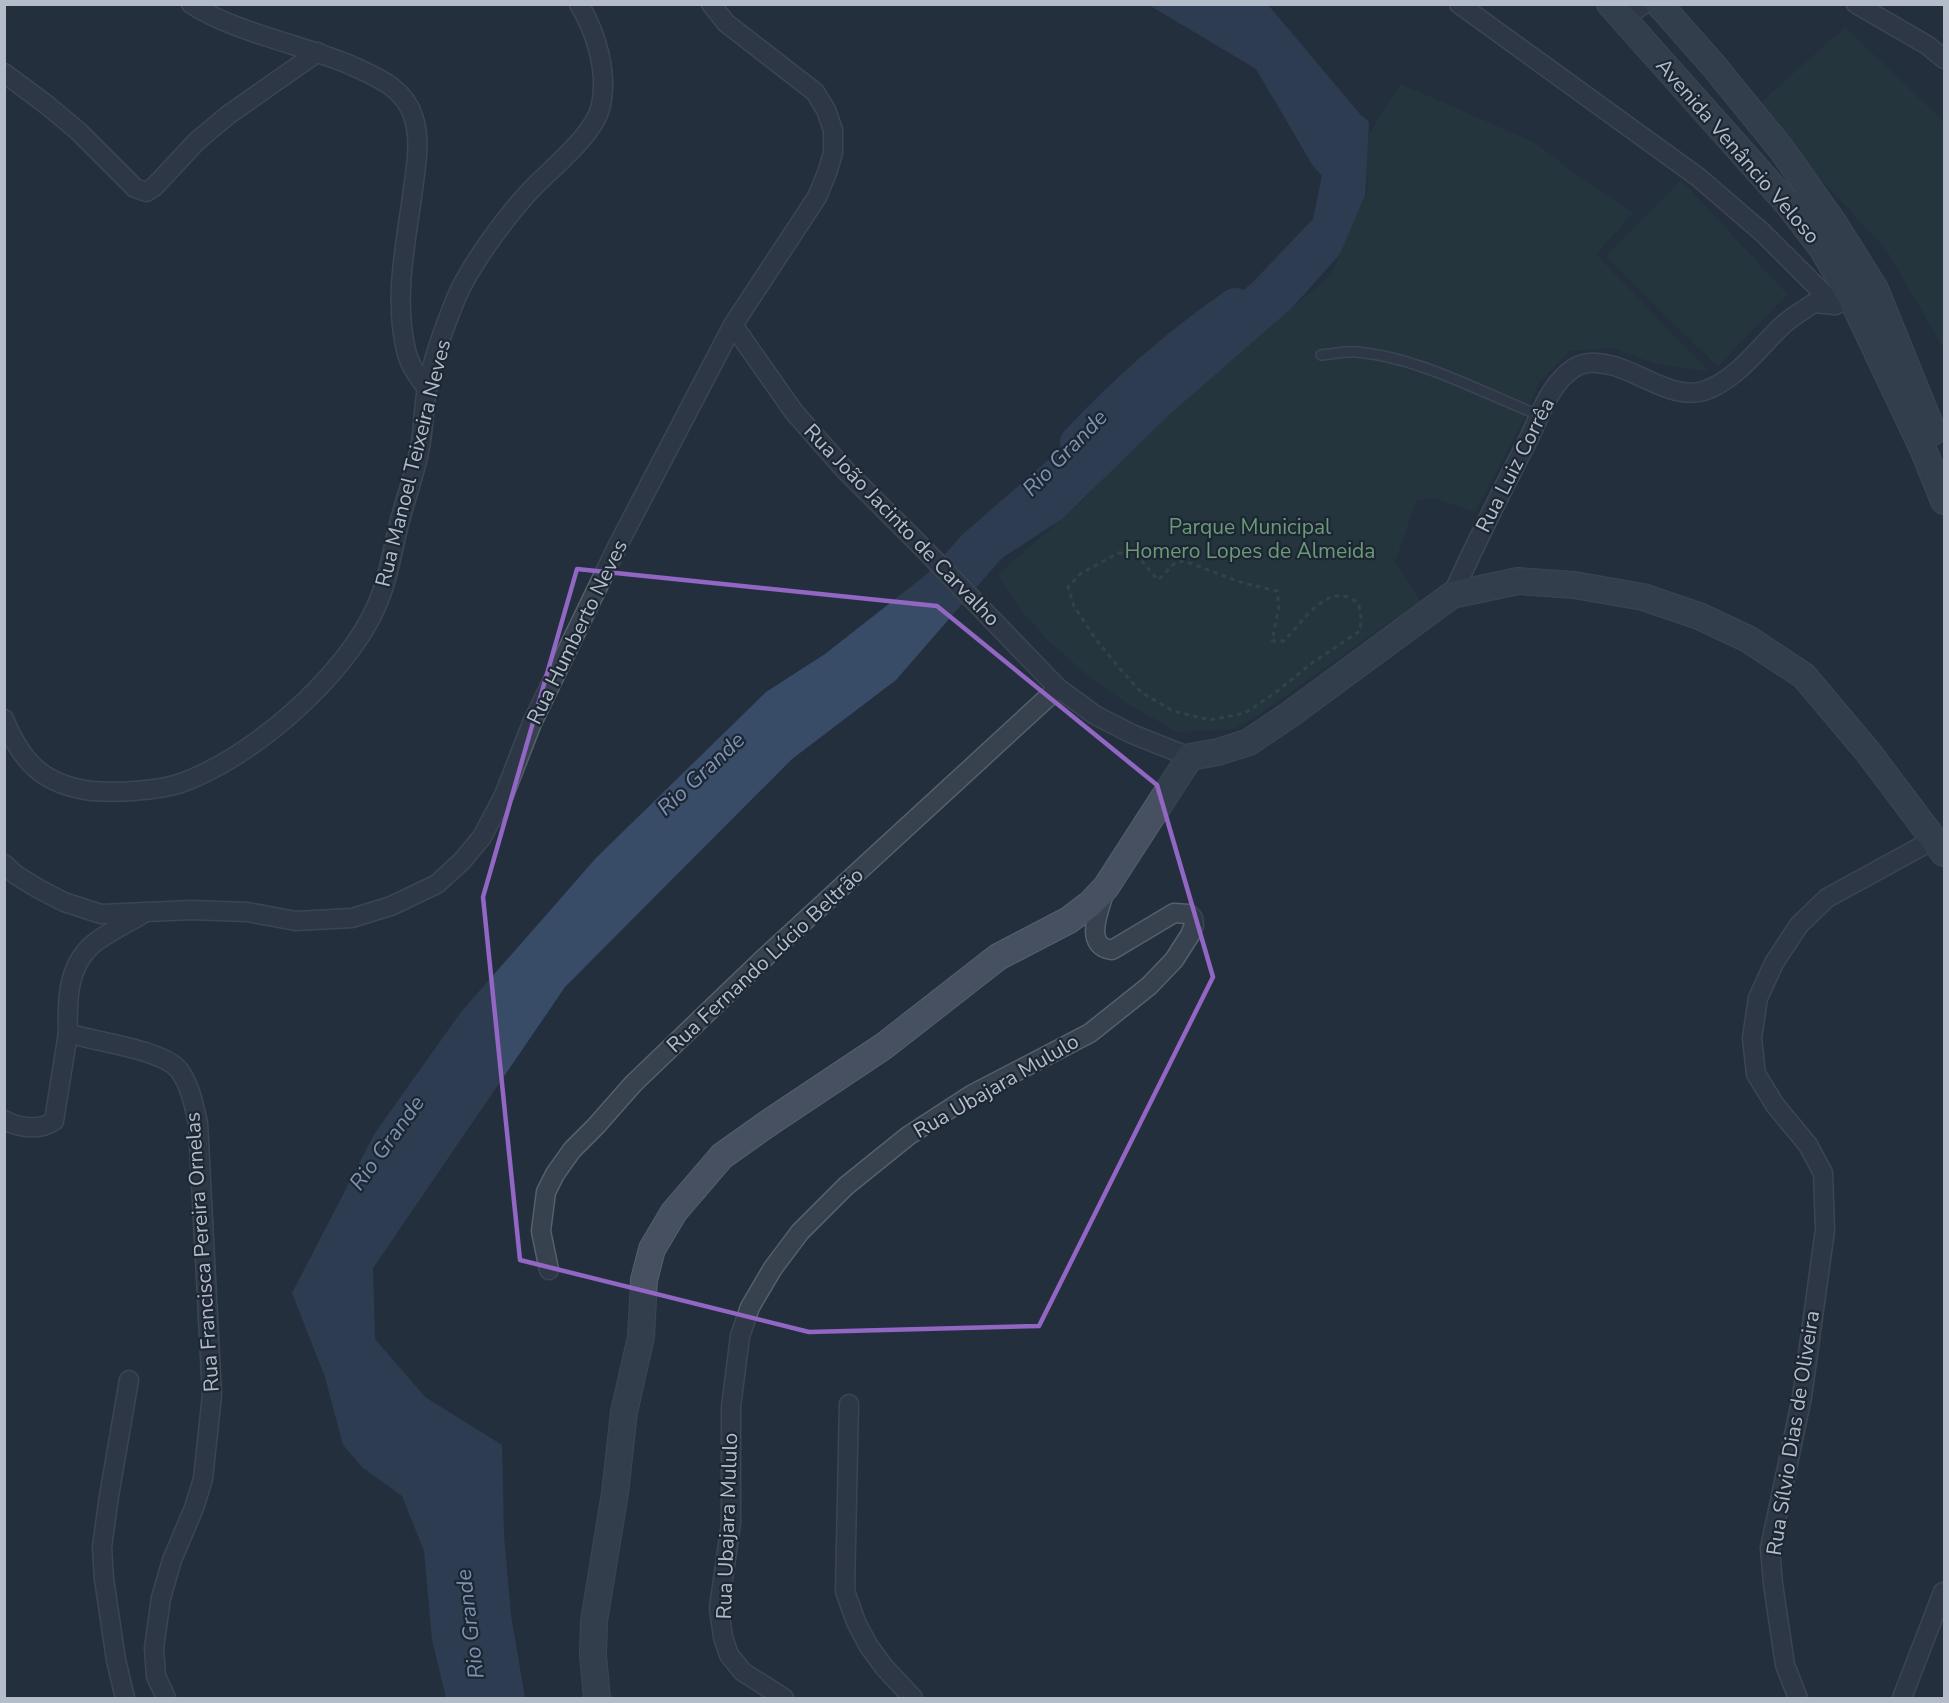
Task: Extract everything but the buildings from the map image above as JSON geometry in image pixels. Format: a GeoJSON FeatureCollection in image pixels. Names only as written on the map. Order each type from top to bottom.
{"type":"FeatureCollection","features":[{"type":"Feature","properties":{"kind":"street"},"geometry":{"type":"LineString","coordinates":[[191,4],[239,26],[318,52],[366,72],[390,86],[406,99],[414,116],[417,133],[416,163],[400,296],[402,333],[412,369],[427,389]]}},
{"type":"Feature","properties":{"kind":"street","name":"Rua Manoel Teixeira Neves"},"geometry":{"type":"LineString","coordinates":[[4,719],[21,754],[36,770],[52,781],[76,789],[109,792],[176,784],[248,748],[291,714],[324,682],[358,639],[376,607],[388,573],[420,451],[427,389],[458,294],[480,257],[526,195],[591,128],[599,110],[603,85],[599,51],[588,20],[579,4]]}},
{"type":"Feature","properties":{"kind":"street","name":"Rua Humberto Neves"},"geometry":{"type":"LineString","coordinates":[[4,864],[16,875],[39,889],[81,909],[101,914],[143,914],[191,910],[247,912],[296,921],[352,918],[391,906],[436,884],[462,861],[482,837],[504,795],[532,723],[618,545],[733,325],[817,197],[832,153],[833,130],[826,110],[815,92],[726,23],[711,4]]}},
{"type":"Feature","properties":{"kind":"street"},"geometry":{"type":"LineString","coordinates":[[1459,4],[1698,177],[1763,233],[1852,296]]}},
{"type":"Feature","properties":{"kind":"street"},"geometry":{"type":"LineString","coordinates":[[1616,12],[1644,4]]}},
{"type":"Feature","properties":{"kind":"street","name":"Avenida Venâncio Veloso"},"geometry":{"type":"LineString","coordinates":[[1659,4],[1713,65],[1782,150],[1833,222],[1852,296],[1923,449],[1944,501]]}},
{"type":"Feature","properties":{"kind":"street"},"geometry":{"type":"LineString","coordinates":[[1856,4],[1928,45],[1944,59]]}},
{"type":"Feature","properties":{"kind":"street","name":"Avenida Venâncio Veloso"},"geometry":{"type":"LineString","coordinates":[[1616,12],[1788,204],[1822,248],[1852,296],[1944,459]]}},
{"type":"Feature","properties":{"kind":"street"},"geometry":{"type":"LineString","coordinates":[[4,73],[78,131],[135,188],[146,192],[154,187],[197,141],[228,115],[318,52]]}},
{"type":"Feature","properties":{"kind":"street","name":"Rua Luiz Corrêa"},"geometry":{"type":"LineString","coordinates":[[1452,595],[1490,512],[1547,398],[1575,367],[1591,362],[1616,367],[1672,389],[1689,393],[1708,390],[1749,361],[1785,324],[1814,303],[1852,296]]}},
{"type":"Feature","properties":{"kind":"street","name":"Rua João Jacinto de Carvalho"},"geometry":{"type":"LineString","coordinates":[[733,325],[794,412],[845,471],[985,611],[1058,688],[1095,716],[1132,734],[1190,757]]}},
{"type":"Feature","properties":{"kind":"street"},"geometry":{"type":"LineString","coordinates":[[597,1698],[592,1655],[594,1621],[615,1493],[624,1412],[641,1336],[644,1280],[652,1250],[674,1212],[723,1156],[787,1110],[884,1046],[998,957],[1069,920],[1090,904],[1106,887],[1190,757],[1218,752],[1249,742],[1452,595],[1518,580],[1574,585],[1643,597],[1699,616],[1749,639],[1804,676],[1868,752],[1939,847]]}},
{"type":"Feature","properties":{"kind":"street","name":"Rua Fernando Lúcio Beltrão"},"geometry":{"type":"LineString","coordinates":[[549,1270],[541,1231],[546,1192],[555,1174],[572,1150],[633,1083],[753,969],[1058,688]]}},
{"type":"Feature","properties":{"kind":"street","name":"Rua Sílvio Dias de Oliveira"},"geometry":{"type":"LineString","coordinates":[[1798,1698],[1785,1665],[1774,1595],[1770,1548],[1802,1397],[1825,1230],[1823,1173],[1808,1145],[1775,1105],[1756,1074],[1752,1038],[1758,998],[1774,963],[1799,925],[1827,898],[1939,847]]}},
{"type":"Feature","properties":{"kind":"street","name":"Rua Ubajara Mululo"},"geometry":{"type":"LineString","coordinates":[[784,1698],[743,1672],[729,1655],[723,1637],[719,1608],[731,1522],[731,1407],[740,1336],[750,1307],[773,1268],[800,1232],[846,1186],[908,1136],[971,1095],[1090,1032],[1149,986],[1169,966],[1184,945],[1194,925],[1193,918],[1189,914],[1174,914],[1112,950],[1106,950],[1095,940],[1095,928],[1106,887]]}},
{"type":"Feature","properties":{"kind":"street"},"geometry":{"type":"LineString","coordinates":[[4,1120],[38,1128],[54,1121],[68,1034],[69,988],[76,966],[92,945],[143,914]]}},
{"type":"Feature","properties":{"kind":"street","name":"Rua Francisca Pereira Ornelas"},"geometry":{"type":"LineString","coordinates":[[68,1034],[113,1043],[165,1059],[178,1069],[190,1092],[198,1123],[212,1395],[203,1479],[194,1508],[172,1560],[161,1598],[153,1648],[156,1676],[166,1698]]}},
{"type":"Feature","properties":{"kind":"street"},"geometry":{"type":"LineString","coordinates":[[125,1698],[116,1660],[104,1579],[102,1547],[129,1380]]}},
{"type":"Feature","properties":{"kind":"street"},"geometry":{"type":"LineString","coordinates":[[849,1404],[845,1591],[856,1622],[868,1645],[884,1667],[913,1698]]}},
{"type":"Feature","properties":{"kind":"street"},"geometry":{"type":"LineString","coordinates":[[1902,1698],[1943,1592]]}},
{"type":"Feature","properties":{"kind":"lane"},"geometry":{"type":"LineString","coordinates":[[1321,355],[1355,351],[1421,366],[1539,415]]}},
{"type":"Feature","properties":{"kind":"path"},"geometry":{"type":"LineString","coordinates":[[1118,553],[1135,553],[1158,580],[1175,563],[1184,561],[1243,583],[1277,591],[1279,606],[1272,641],[1284,641],[1320,604],[1331,597],[1345,596],[1354,600],[1361,610],[1360,631],[1312,663],[1275,693],[1245,713],[1210,720],[1173,711],[1141,692],[1095,638],[1074,606],[1068,587],[1080,574],[1118,553]]}},
{"type":"Feature","properties":{"kind":"highlighted area"},"geometry":{"type":"Polygon","coordinates":[[[577,569],[937,606],[1157,785],[1213,977],[1039,1326],[809,1332],[520,1260],[483,897],[577,569]]]}},
{"type":"Feature","properties":{"kind":"green space"},"geometry":{"type":"Polygon","coordinates":[[[1845,27],[1944,122],[1944,349],[1886,249],[1754,109],[1845,27]]]}},
{"type":"Feature","properties":{"kind":"green space","name":"Parque Municipal Homero Lopes de Almeida"},"geometry":{"type":"Polygon","coordinates":[[[1401,84],[1535,143],[1582,179],[1633,213],[1596,254],[1708,371],[1657,364],[1612,348],[1570,351],[1538,383],[1520,427],[1475,512],[1434,498],[1416,501],[1395,562],[1421,603],[1385,625],[1263,712],[1234,729],[1177,732],[1128,704],[1087,675],[1050,642],[1024,614],[998,575],[1083,500],[1139,439],[1331,275],[1368,190],[1364,142],[1401,84]]]}},
{"type":"Feature","properties":{"kind":"green space"},"geometry":{"type":"Polygon","coordinates":[[[1681,180],[1787,294],[1718,367],[1606,256],[1681,180]]]}},
{"type":"Feature","properties":{"kind":"water"},"geometry":{"type":"Polygon","coordinates":[[[1149,5],[1268,5],[1369,122],[1365,196],[1340,254],[1292,308],[1171,413],[1062,519],[1002,558],[896,680],[792,759],[565,987],[373,1268],[375,1339],[425,1397],[502,1445],[504,1536],[511,1615],[525,1698],[446,1698],[432,1639],[424,1551],[402,1496],[363,1468],[343,1445],[325,1377],[292,1293],[375,1133],[461,1012],[596,858],[766,692],[825,654],[927,574],[963,534],[1253,282],[1313,219],[1322,176],[1313,166],[1256,69],[1149,5]]]}},
{"type":"Feature","properties":{"kind":"waterway","name":"Rio Grande"},"geometry":{"type":"LineString","coordinates":[[1076,442],[1152,369],[1192,335],[1235,304]]}}]}
